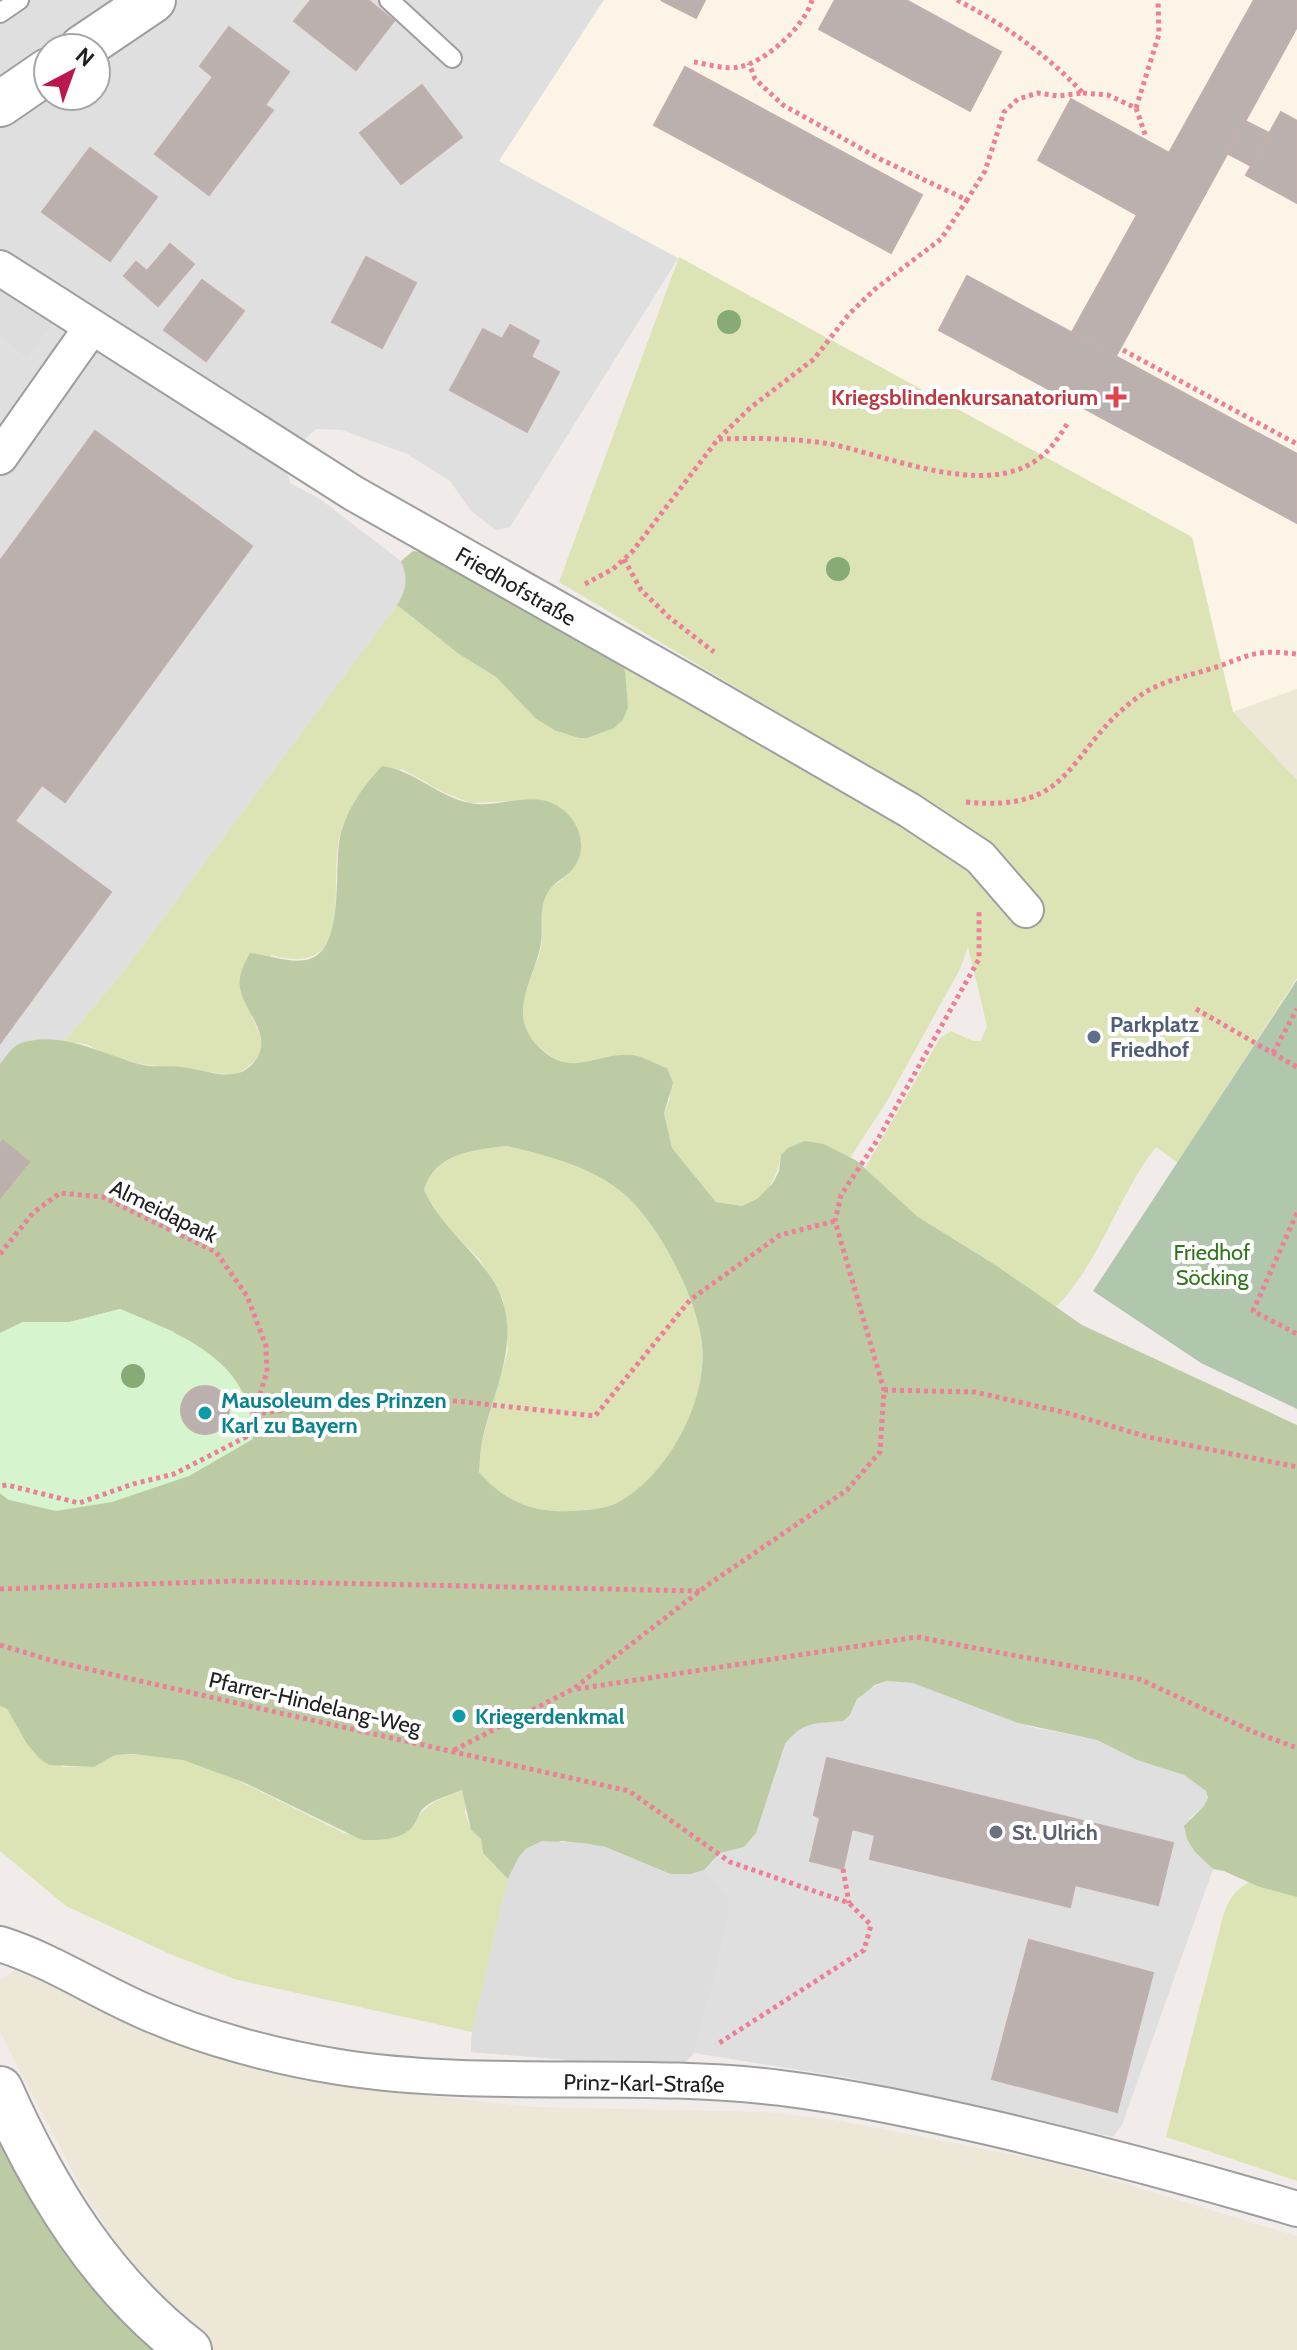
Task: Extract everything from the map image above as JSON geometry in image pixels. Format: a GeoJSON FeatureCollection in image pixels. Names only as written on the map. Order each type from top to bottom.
{"type":"FeatureCollection","features":[{"type":"Feature","properties":{"kind":"street"},"geometry":{"type":"LineString","coordinates":[[106,32],[153,0]]}},
{"type":"Feature","properties":{"kind":"street"},"geometry":{"type":"LineString","coordinates":[[0,104],[32,82]]}},
{"type":"Feature","properties":{"kind":"street","name":"Friedhofstraße"},"geometry":{"type":"LineString","coordinates":[[0,268],[353,493],[909,810],[980,857],[1026,910]]}},
{"type":"Feature","properties":{"kind":"street"},"geometry":{"type":"LineString","coordinates":[[0,457],[91,328]]}},
{"type":"Feature","properties":{"kind":"street","name":"Prinz-Karl-Straße"},"geometry":{"type":"LineString","coordinates":[[0,1944],[94,1985],[145,2012],[204,2034],[340,2067],[468,2079],[699,2082],[780,2088],[897,2106],[1130,2160],[1297,2209]]}},
{"type":"Feature","properties":{"kind":"street"},"geometry":{"type":"LineString","coordinates":[[0,2089],[31,2156],[60,2208],[83,2240],[123,2290],[189,2350]]}},
{"type":"Feature","properties":{"kind":"lane"},"geometry":{"type":"LineString","coordinates":[[0,13],[19,0]]}},
{"type":"Feature","properties":{"kind":"lane"},"geometry":{"type":"LineString","coordinates":[[389,0],[452,58]]}},
{"type":"Feature","properties":{"kind":"path"},"geometry":{"type":"LineString","coordinates":[[694,62],[738,68],[770,52],[794,32],[810,9],[812,0]]}},
{"type":"Feature","properties":{"kind":"path"},"geometry":{"type":"LineString","coordinates":[[957,0],[1015,33],[1060,69],[1083,93]]}},
{"type":"Feature","properties":{"kind":"path"},"geometry":{"type":"LineString","coordinates":[[1146,137],[1136,108],[1159,34],[1158,0]]}},
{"type":"Feature","properties":{"kind":"path"},"geometry":{"type":"LineString","coordinates":[[749,63],[755,79],[783,105],[880,159],[967,200]]}},
{"type":"Feature","properties":{"kind":"path"},"geometry":{"type":"LineString","coordinates":[[550,606],[613,569],[624,559],[652,529],[718,439],[750,408],[814,359],[849,314],[874,290],[941,239],[985,171],[1004,112],[1018,99],[1038,93],[1058,96],[1083,93],[1108,95],[1136,108]]}},
{"type":"Feature","properties":{"kind":"path"},"geometry":{"type":"LineString","coordinates":[[1123,350],[1297,444]]}},
{"type":"Feature","properties":{"kind":"path"},"geometry":{"type":"LineString","coordinates":[[718,439],[825,443],[926,470],[986,474],[1012,471],[1036,461],[1055,443],[1069,421]]}},
{"type":"Feature","properties":{"kind":"path"},"geometry":{"type":"LineString","coordinates":[[624,559],[641,590],[670,618],[719,656]]}},
{"type":"Feature","properties":{"kind":"path"},"geometry":{"type":"LineString","coordinates":[[961,801],[990,804],[1018,801],[1047,791],[1075,766],[1133,700],[1167,680],[1260,653],[1297,654]]}},
{"type":"Feature","properties":{"kind":"path"},"geometry":{"type":"LineString","coordinates":[[454,1750],[573,1689],[701,1591],[847,1490],[880,1452],[884,1390],[835,1221],[841,1195],[878,1139],[979,959],[980,857]]}},
{"type":"Feature","properties":{"kind":"path"},"geometry":{"type":"LineString","coordinates":[[1196,1009],[1297,1067]]}},
{"type":"Feature","properties":{"kind":"path"},"geometry":{"type":"LineString","coordinates":[[1273,1053],[1297,1009]]}},
{"type":"Feature","properties":{"kind":"path","name":"Almeidapark"},"geometry":{"type":"LineString","coordinates":[[0,1254],[33,1213],[60,1193],[103,1197],[216,1252],[247,1296],[266,1346],[267,1372],[246,1437],[174,1474],[133,1484],[79,1503],[7,1485],[0,1486]]}},
{"type":"Feature","properties":{"kind":"path"},"geometry":{"type":"LineString","coordinates":[[1297,1213],[1253,1311],[1297,1334]]}},
{"type":"Feature","properties":{"kind":"path"},"geometry":{"type":"LineString","coordinates":[[254,1414],[354,1401],[437,1399],[595,1416],[690,1300],[780,1235],[835,1221]]}},
{"type":"Feature","properties":{"kind":"path"},"geometry":{"type":"LineString","coordinates":[[884,1390],[975,1392],[1067,1413],[1148,1437],[1297,1467]]}},
{"type":"Feature","properties":{"kind":"path"},"geometry":{"type":"LineString","coordinates":[[0,1589],[232,1581],[701,1591]]}},
{"type":"Feature","properties":{"kind":"path"},"geometry":{"type":"LineString","coordinates":[[573,1689],[917,1637],[1139,1679],[1254,1732],[1297,1748]]}},
{"type":"Feature","properties":{"kind":"path","name":"Pfarrer-Hindelang-Weg"},"geometry":{"type":"LineString","coordinates":[[0,1645],[53,1661],[629,1791],[730,1862],[849,1903]]}},
{"type":"Feature","properties":{"kind":"path"},"geometry":{"type":"LineString","coordinates":[[699,2082],[714,2047],[864,1950],[871,1925],[849,1903],[843,1869]]}},
{"type":"Feature","properties":{"kind":"shaded area"},"geometry":{"type":"Polygon","coordinates":[[[0,0],[604,0],[499,161],[679,257],[510,527],[496,530],[471,511],[450,481],[407,454],[342,430],[316,429],[307,437],[286,466],[290,483],[320,499],[401,561],[407,576],[403,597],[122,973],[64,1042],[21,1043],[0,1064],[0,0]]]}},
{"type":"Feature","properties":{"kind":"shaded area","name":"Kriegsblindenkursanatorium"},"geometry":{"type":"Polygon","coordinates":[[[604,0],[1297,0],[1297,689],[1233,712],[1192,537],[499,161],[604,0]]]}},
{"type":"Feature","properties":{"kind":"shaded area"},"geometry":{"type":"Polygon","coordinates":[[[0,268],[63,309],[27,358],[0,336],[0,268]]]}},
{"type":"Feature","properties":{"kind":"shaded area"},"geometry":{"type":"Polygon","coordinates":[[[1297,689],[1297,780],[1233,712],[1297,689]]]}},
{"type":"Feature","properties":{"kind":"shaded area"},"geometry":{"type":"Polygon","coordinates":[[[887,1681],[913,1683],[1031,1727],[1097,1740],[1137,1760],[1184,1775],[1206,1791],[1208,1798],[1203,1807],[1190,1818],[1195,1852],[1213,1869],[1122,2125],[1113,2137],[850,2078],[694,2053],[685,2063],[659,2061],[586,2066],[560,2059],[471,2052],[472,2032],[508,1879],[644,1863],[670,1874],[713,1862],[720,1853],[744,1847],[756,1833],[785,1744],[794,1733],[821,1721],[838,1722],[850,1715],[857,1699],[865,1691],[887,1681]]]}},
{"type":"Feature","properties":{"kind":"shaded area"},"geometry":{"type":"Polygon","coordinates":[[[542,1841],[605,1847],[670,1874],[691,1874],[704,1870],[727,1896],[729,1914],[712,1985],[693,2053],[685,2063],[659,2061],[586,2066],[560,2059],[471,2052],[472,2032],[508,1879],[527,1848],[542,1841]]]}},
{"type":"Feature","properties":{"kind":"shaded area"},"geometry":{"type":"Polygon","coordinates":[[[15,1970],[25,1970],[254,2065],[403,2093],[532,2107],[767,2112],[835,2120],[1056,2163],[1297,2236],[1297,2350],[212,2350],[179,2320],[128,2261],[83,2191],[15,2062],[0,2032],[0,1980],[15,1970]]]}},
{"type":"Feature","properties":{"kind":"green space"},"geometry":{"type":"Polygon","coordinates":[[[679,257],[1192,537],[1233,712],[1297,780],[1297,978],[1178,1163],[1156,1147],[1142,1166],[1085,1270],[1055,1308],[994,1264],[918,1217],[865,1168],[940,1038],[951,1031],[973,1041],[981,1041],[987,1026],[968,947],[960,969],[887,1101],[850,1158],[824,1144],[781,1155],[774,1179],[758,1199],[743,1206],[716,1202],[672,1148],[664,1113],[670,1098],[667,1068],[632,1056],[579,1064],[561,1062],[541,1048],[524,1024],[524,999],[541,947],[543,902],[550,888],[573,868],[581,840],[535,800],[470,803],[402,769],[367,794],[342,828],[334,919],[329,939],[318,953],[300,959],[271,955],[251,1016],[260,1035],[261,1050],[253,1063],[235,1075],[140,1064],[107,1055],[86,1044],[64,1042],[122,973],[397,605],[459,654],[496,677],[535,718],[554,730],[620,661],[945,851],[934,805],[559,582],[679,257]]]}},
{"type":"Feature","properties":{"kind":"green space"},"geometry":{"type":"Polygon","coordinates":[[[413,551],[432,554],[620,661],[625,671],[628,707],[623,720],[614,728],[579,738],[554,730],[535,718],[496,677],[459,654],[397,605],[405,583],[401,561],[413,551]]]}},
{"type":"Feature","properties":{"kind":"green space"},"geometry":{"type":"Polygon","coordinates":[[[382,766],[416,778],[458,800],[491,804],[544,800],[570,816],[579,833],[581,852],[572,870],[552,886],[543,903],[540,948],[523,1009],[528,1033],[549,1056],[561,1061],[572,1063],[633,1055],[667,1068],[673,1083],[664,1113],[672,1148],[716,1202],[742,1206],[757,1199],[773,1183],[779,1171],[781,1155],[788,1148],[805,1141],[824,1144],[857,1161],[918,1217],[994,1264],[1082,1325],[1297,1425],[1297,1897],[1213,1869],[1195,1852],[1184,1826],[1208,1798],[1206,1791],[1184,1775],[1137,1760],[1097,1740],[1018,1723],[913,1683],[887,1681],[875,1685],[857,1699],[850,1715],[843,1721],[817,1723],[804,1727],[792,1736],[785,1744],[756,1833],[744,1847],[720,1853],[704,1870],[691,1874],[670,1874],[605,1847],[562,1841],[527,1848],[508,1879],[483,1853],[481,1839],[471,1830],[462,1790],[426,1806],[405,1833],[392,1838],[362,1840],[243,1782],[183,1760],[133,1754],[115,1755],[94,1767],[49,1765],[27,1744],[7,1709],[0,1706],[0,1493],[9,1500],[174,1332],[120,1309],[70,1322],[23,1322],[0,1333],[0,1064],[21,1043],[51,1039],[144,1065],[221,1074],[239,1073],[247,1069],[260,1052],[261,1042],[240,988],[244,965],[250,953],[285,960],[306,960],[319,953],[328,941],[336,903],[342,829],[354,803],[382,766]],[[507,1146],[481,1149],[446,1161],[429,1178],[424,1190],[439,1215],[494,1282],[507,1322],[504,1362],[482,1441],[479,1472],[508,1497],[531,1507],[556,1511],[606,1507],[636,1491],[653,1475],[681,1434],[691,1412],[702,1366],[699,1326],[684,1284],[663,1243],[624,1194],[584,1169],[507,1146]]]}},
{"type":"Feature","properties":{"kind":"green space","name":"Friedhof Söcking"},"geometry":{"type":"Polygon","coordinates":[[[1297,980],[1297,1409],[1201,1363],[1093,1291],[1297,980]]]}},
{"type":"Feature","properties":{"kind":"green space"},"geometry":{"type":"Polygon","coordinates":[[[507,1146],[584,1169],[624,1194],[663,1243],[684,1284],[699,1326],[702,1366],[691,1412],[681,1434],[653,1475],[636,1491],[606,1507],[556,1511],[531,1507],[508,1497],[479,1472],[481,1444],[508,1350],[503,1299],[480,1260],[445,1224],[430,1205],[424,1190],[437,1168],[447,1161],[481,1149],[507,1146]]]}},
{"type":"Feature","properties":{"kind":"green space"},"geometry":{"type":"Polygon","coordinates":[[[120,1309],[194,1344],[226,1368],[247,1402],[253,1439],[189,1476],[112,1502],[56,1511],[9,1500],[0,1493],[0,1333],[23,1322],[70,1322],[120,1309]]]}},
{"type":"Feature","properties":{"kind":"green space"},"geometry":{"type":"Polygon","coordinates":[[[0,1706],[7,1709],[27,1744],[63,1767],[94,1767],[115,1755],[156,1754],[183,1760],[223,1773],[346,1834],[415,1824],[428,1806],[462,1790],[471,1830],[481,1839],[483,1853],[508,1879],[472,2032],[234,1979],[170,1954],[66,1906],[0,1851],[0,1706]]]}},
{"type":"Feature","properties":{"kind":"green space"},"geometry":{"type":"Polygon","coordinates":[[[1250,1882],[1297,1897],[1297,2181],[1166,2137],[1224,1914],[1235,1893],[1250,1882]]]}},
{"type":"Feature","properties":{"kind":"green space"},"geometry":{"type":"Polygon","coordinates":[[[0,2121],[63,2248],[102,2296],[162,2350],[0,2350],[0,2121]]]}},
{"type":"Feature","properties":{"kind":"building"},"geometry":{"type":"Polygon","coordinates":[[[311,0],[368,0],[394,21],[356,70],[294,21],[311,0]]]}},
{"type":"Feature","properties":{"kind":"building"},"geometry":{"type":"Polygon","coordinates":[[[661,0],[705,0],[696,18],[661,0]]]}},
{"type":"Feature","properties":{"kind":"building"},"geometry":{"type":"Polygon","coordinates":[[[835,0],[906,0],[1001,52],[970,111],[819,29],[835,0]]]}},
{"type":"Feature","properties":{"kind":"building"},"geometry":{"type":"Polygon","coordinates":[[[1254,0],[1297,0],[1297,27],[1116,356],[1072,332],[1137,215],[1038,160],[1071,99],[1169,153],[1254,0]]]}},
{"type":"Feature","properties":{"kind":"building"},"geometry":{"type":"Polygon","coordinates":[[[229,27],[289,72],[265,105],[273,110],[209,195],[155,154],[213,77],[200,66],[229,27]]]}},
{"type":"Feature","properties":{"kind":"building"},"geometry":{"type":"Polygon","coordinates":[[[685,67],[922,195],[891,253],[654,125],[685,67]]]}},
{"type":"Feature","properties":{"kind":"building"},"geometry":{"type":"Polygon","coordinates":[[[422,85],[462,137],[401,184],[360,133],[422,85]]]}},
{"type":"Feature","properties":{"kind":"building"},"geometry":{"type":"Polygon","coordinates":[[[1281,112],[1297,121],[1297,203],[1246,175],[1281,112]]]}},
{"type":"Feature","properties":{"kind":"building"},"geometry":{"type":"Polygon","coordinates":[[[1245,121],[1269,133],[1251,166],[1227,153],[1245,121]]]}},
{"type":"Feature","properties":{"kind":"building"},"geometry":{"type":"Polygon","coordinates":[[[90,148],[157,197],[110,261],[42,212],[90,148]]]}},
{"type":"Feature","properties":{"kind":"building"},"geometry":{"type":"Polygon","coordinates":[[[170,244],[194,264],[158,306],[124,276],[136,262],[147,271],[170,244]]]}},
{"type":"Feature","properties":{"kind":"building"},"geometry":{"type":"Polygon","coordinates":[[[366,257],[416,283],[382,348],[332,322],[366,257]]]}},
{"type":"Feature","properties":{"kind":"building"},"geometry":{"type":"Polygon","coordinates":[[[967,276],[1297,454],[1297,523],[939,330],[967,276]]]}},
{"type":"Feature","properties":{"kind":"building"},"geometry":{"type":"Polygon","coordinates":[[[202,280],[244,311],[206,361],[164,330],[202,280]]]}},
{"type":"Feature","properties":{"kind":"building"},"geometry":{"type":"Polygon","coordinates":[[[510,325],[539,341],[531,357],[559,372],[527,432],[450,390],[483,329],[502,339],[510,325]]]}},
{"type":"Feature","properties":{"kind":"building"},"geometry":{"type":"Polygon","coordinates":[[[95,431],[252,546],[65,802],[42,785],[15,821],[111,892],[0,1043],[0,561],[95,431]]]}},
{"type":"Feature","properties":{"kind":"building"},"geometry":{"type":"Polygon","coordinates":[[[3,1141],[29,1162],[0,1198],[0,1145],[3,1141]]]}},
{"type":"Feature","properties":{"kind":"building","name":"Mausoleum des Prinzen Karl zu Bayern"},"geometry":{"type":"Polygon","coordinates":[[[205,1386],[222,1393],[229,1410],[222,1427],[205,1434],[188,1427],[181,1410],[188,1393],[205,1386]]]}},
{"type":"Feature","properties":{"kind":"building","name":"St. Ulrich"},"geometry":{"type":"Polygon","coordinates":[[[827,1758],[1173,1843],[1158,1905],[1075,1885],[1070,1907],[870,1859],[875,1835],[852,1829],[843,1869],[810,1861],[820,1818],[814,1815],[827,1758]]]}},
{"type":"Feature","properties":{"kind":"building"},"geometry":{"type":"Polygon","coordinates":[[[1029,1940],[1153,1973],[1117,2112],[992,2079],[1029,1940]]]}},
{"type":"Feature","properties":{"kind":"place","name":"Kriegsblindenkursanatorium"},"geometry":{"type":"Point","coordinates":[1116,397]}},
{"type":"Feature","properties":{"kind":"place","name":"Parkplatz Friedhof"},"geometry":{"type":"Point","coordinates":[1094,1037]}},
{"type":"Feature","properties":{"kind":"place","name":"Mausoleum des Prinzen Karl zu Bayern"},"geometry":{"type":"Point","coordinates":[205,1413]}},
{"type":"Feature","properties":{"kind":"place","name":"Kriegerdenkmal"},"geometry":{"type":"Point","coordinates":[459,1716]}},
{"type":"Feature","properties":{"kind":"place","name":"St. Ulrich"},"geometry":{"type":"Point","coordinates":[996,1832]}}]}
